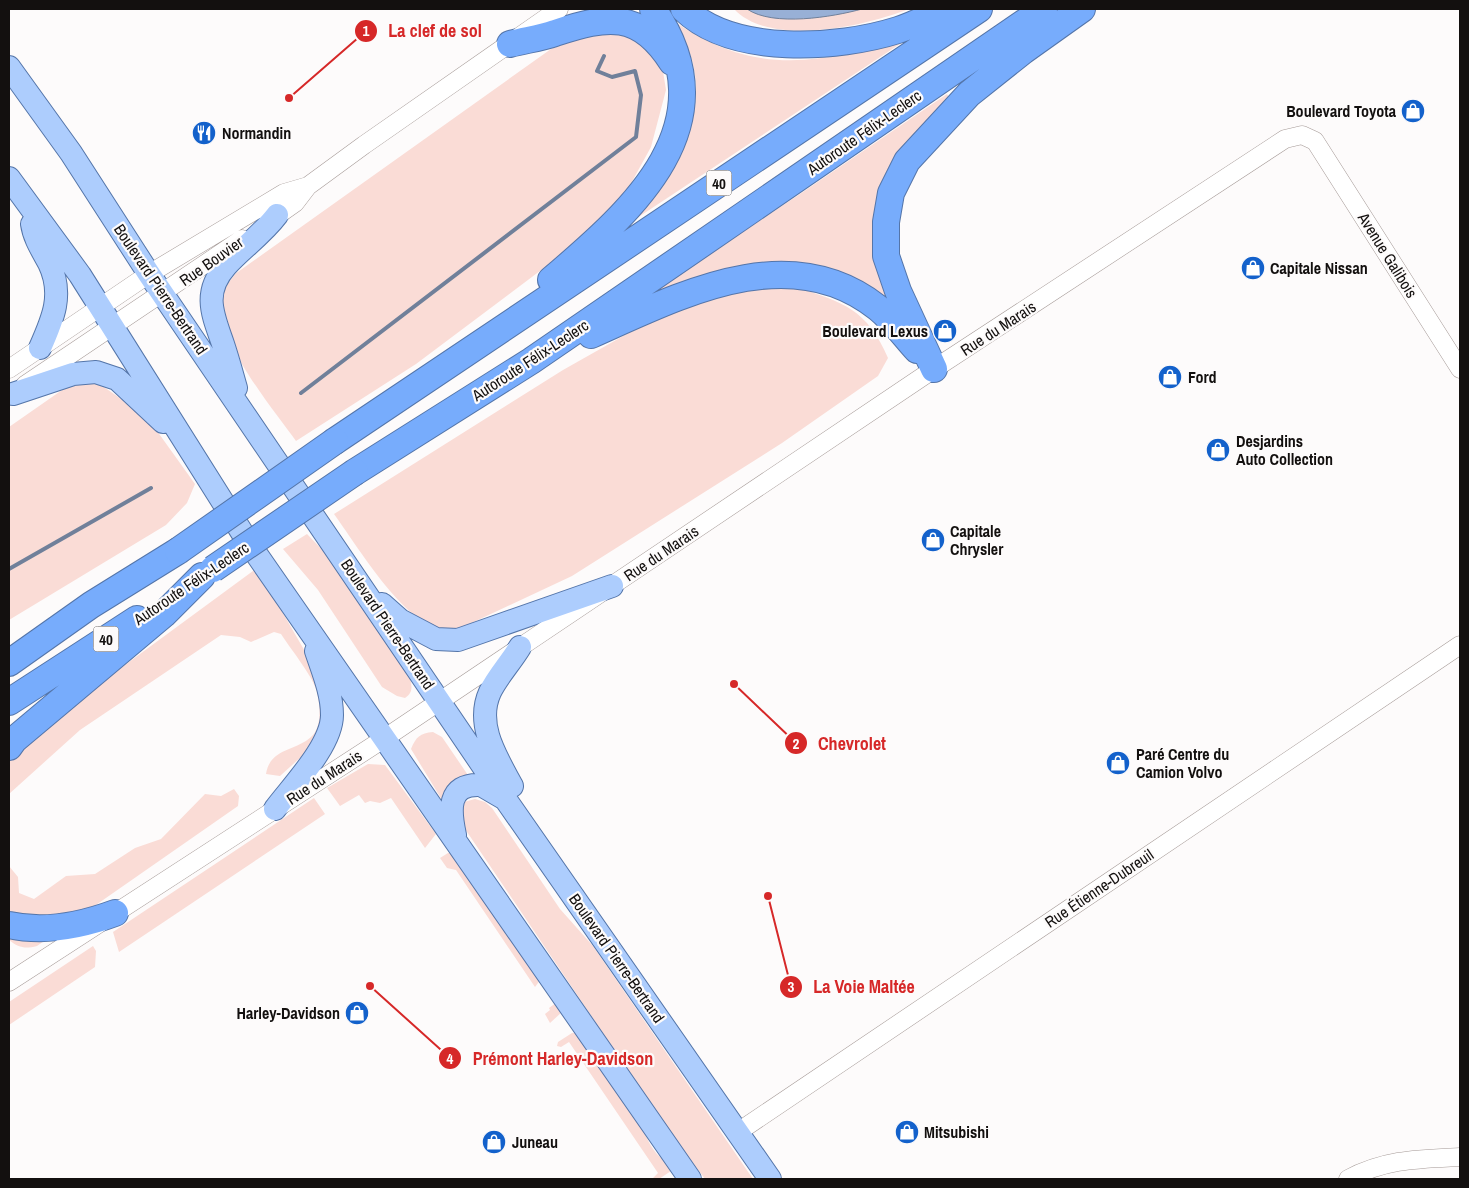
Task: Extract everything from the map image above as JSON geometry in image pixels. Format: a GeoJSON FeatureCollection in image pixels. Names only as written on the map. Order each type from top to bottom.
{"type":"FeatureCollection","features":[{"type":"Feature","properties":{"kind":"highway"},"geometry":{"type":"LineString","coordinates":[[459,358],[622,215],[654,178],[677,128],[682,109],[682,77],[665,26],[653,9]]}},
{"type":"Feature","properties":{"kind":"highway"},"geometry":{"type":"LineString","coordinates":[[684,9],[714,29],[776,45],[834,43],[897,30],[947,9]]}},
{"type":"Feature","properties":{"kind":"highway"},"geometry":{"type":"LineString","coordinates":[[714,9],[743,38]]}},
{"type":"Feature","properties":{"kind":"highway","name":"40"},"geometry":{"type":"LineString","coordinates":[[9,663],[91,605],[178,550],[459,358],[979,9]]}},
{"type":"Feature","properties":{"kind":"highway","name":"Autoroute Félix-Leclerc"},"geometry":{"type":"LineString","coordinates":[[9,702],[208,573],[355,472],[531,361],[1044,9]]}},
{"type":"Feature","properties":{"kind":"highway"},"geometry":{"type":"LineString","coordinates":[[934,369],[898,291],[886,256],[886,222],[891,192],[907,161],[969,94],[1023,51],[1082,9]]}},
{"type":"Feature","properties":{"kind":"highway"},"geometry":{"type":"LineString","coordinates":[[510,44],[554,34],[583,24],[612,20],[622,21],[636,26],[654,39],[667,53],[682,77]]}},
{"type":"Feature","properties":{"kind":"highway"},"geometry":{"type":"LineString","coordinates":[[531,361],[684,294],[722,282],[763,276],[791,275],[826,281],[851,290],[879,309],[934,369]]}},
{"type":"Feature","properties":{"kind":"highway"},"geometry":{"type":"LineString","coordinates":[[9,747],[14,740],[164,614],[208,573]]}},
{"type":"Feature","properties":{"kind":"highway"},"geometry":{"type":"LineString","coordinates":[[9,646],[91,605]]}},
{"type":"Feature","properties":{"kind":"highway"},"geometry":{"type":"LineString","coordinates":[[9,925],[54,928],[86,924],[114,913]]}},
{"type":"Feature","properties":{"kind":"main road","name":"Boulevard Pierre-Bertrand"},"geometry":{"type":"LineString","coordinates":[[9,67],[71,153],[149,274],[506,800],[770,1179]]}},
{"type":"Feature","properties":{"kind":"main road"},"geometry":{"type":"LineString","coordinates":[[9,178],[100,307],[248,542],[690,1179]]}},
{"type":"Feature","properties":{"kind":"main road"},"geometry":{"type":"LineString","coordinates":[[28,206],[34,234],[51,268],[57,292],[55,314],[40,348]]}},
{"type":"Feature","properties":{"kind":"main road"},"geometry":{"type":"LineString","coordinates":[[243,411],[215,325],[211,308],[211,295],[215,283],[226,265],[268,227],[277,215]]}},
{"type":"Feature","properties":{"kind":"main road"},"geometry":{"type":"LineString","coordinates":[[11,395],[73,374],[96,372],[117,379],[187,444]]}},
{"type":"Feature","properties":{"kind":"main road"},"geometry":{"type":"LineString","coordinates":[[361,585],[400,620],[436,639],[458,640],[612,586]]}},
{"type":"Feature","properties":{"kind":"main road"},"geometry":{"type":"LineString","coordinates":[[275,809],[325,741],[332,716],[328,690],[309,629]]}},
{"type":"Feature","properties":{"kind":"main road"},"geometry":{"type":"LineString","coordinates":[[520,648],[490,691],[484,709],[485,727],[499,760],[556,872]]}},
{"type":"Feature","properties":{"kind":"main road"},"geometry":{"type":"LineString","coordinates":[[456,840],[451,812],[452,802],[459,792],[468,786],[481,785],[506,800]]}},
{"type":"Feature","properties":{"kind":"street","name":"Rue Bouvier"},"geometry":{"type":"LineString","coordinates":[[11,395],[112,326],[164,294],[295,203],[308,186],[459,78],[560,9]]}},
{"type":"Feature","properties":{"kind":"street","name":"Rue du Marais"},"geometry":{"type":"LineString","coordinates":[[9,982],[385,738],[934,369],[1285,139],[1302,135],[1315,140]]}},
{"type":"Feature","properties":{"kind":"street","name":"Avenue Galibois"},"geometry":{"type":"LineString","coordinates":[[1315,140],[1460,369]]}},
{"type":"Feature","properties":{"kind":"street","name":"Rue Bouvier"},"geometry":{"type":"LineString","coordinates":[[9,369],[149,274],[284,193],[308,186]]}},
{"type":"Feature","properties":{"kind":"street","name":"Rue Étienne-Dubreuil"},"geometry":{"type":"LineString","coordinates":[[738,1132],[1460,644]]}},
{"type":"Feature","properties":{"kind":"street"},"geometry":{"type":"LineString","coordinates":[[1348,1179],[1367,1169],[1405,1159],[1460,1157]]}},
{"type":"Feature","properties":{"kind":"shaded area"},"geometry":{"type":"Polygon","coordinates":[[[734,9],[909,9],[868,22],[844,27],[794,31],[771,28],[750,21],[734,9]]]}},
{"type":"Feature","properties":{"kind":"shaded area"},"geometry":{"type":"Polygon","coordinates":[[[671,19],[702,38],[732,51],[761,58],[790,60],[850,53],[915,34],[631,222],[659,186],[683,148],[695,106],[696,83],[692,60],[671,19]]]}},
{"type":"Feature","properties":{"kind":"shaded area"},"geometry":{"type":"Polygon","coordinates":[[[617,32],[637,39],[662,65],[666,90],[651,147],[613,216],[416,364],[296,441],[259,391],[234,349],[225,328],[221,310],[223,293],[235,274],[551,49],[589,35],[617,32]]]}},
{"type":"Feature","properties":{"kind":"shaded area"},"geometry":{"type":"Polygon","coordinates":[[[947,94],[950,99],[880,193],[875,211],[872,240],[874,252],[882,276],[897,306],[825,272],[651,300],[648,294],[947,94]]]}},
{"type":"Feature","properties":{"kind":"shaded area"},"geometry":{"type":"Polygon","coordinates":[[[795,287],[840,303],[862,318],[880,341],[888,358],[878,376],[782,443],[572,576],[463,627],[443,629],[428,624],[413,614],[398,599],[382,582],[334,514],[563,370],[632,331],[687,306],[743,289],[795,287]]]}},
{"type":"Feature","properties":{"kind":"shaded area"},"geometry":{"type":"Polygon","coordinates":[[[75,381],[101,385],[147,417],[195,484],[187,503],[166,525],[9,620],[9,427],[75,381]]]}},
{"type":"Feature","properties":{"kind":"shaded area"},"geometry":{"type":"Polygon","coordinates":[[[307,534],[335,563],[409,672],[411,690],[405,698],[397,696],[382,687],[318,590],[283,549],[307,534]]]}},
{"type":"Feature","properties":{"kind":"shaded area"},"geometry":{"type":"Polygon","coordinates":[[[257,568],[322,681],[323,737],[280,776],[266,774],[268,766],[273,759],[284,751],[305,742],[315,733],[320,714],[316,689],[281,634],[274,632],[251,642],[240,637],[221,635],[80,730],[9,794],[9,761],[28,740],[76,701],[257,568]]]}},
{"type":"Feature","properties":{"kind":"shaded area"},"geometry":{"type":"Polygon","coordinates":[[[433,732],[442,737],[472,781],[442,800],[411,749],[419,736],[433,732]]]}},
{"type":"Feature","properties":{"kind":"shaded area"},"geometry":{"type":"Polygon","coordinates":[[[368,764],[385,765],[436,834],[425,848],[391,798],[380,803],[370,801],[365,803],[359,795],[340,806],[327,788],[368,764]]]}},
{"type":"Feature","properties":{"kind":"shaded area"},"geometry":{"type":"Polygon","coordinates":[[[234,789],[239,796],[238,806],[37,946],[22,947],[9,940],[9,866],[18,877],[19,893],[34,899],[66,876],[95,874],[135,848],[161,839],[205,794],[221,796],[234,789]]]}},
{"type":"Feature","properties":{"kind":"shaded area"},"geometry":{"type":"Polygon","coordinates":[[[314,798],[325,814],[119,952],[113,932],[314,798]]]}},
{"type":"Feature","properties":{"kind":"shaded area"},"geometry":{"type":"Polygon","coordinates":[[[475,799],[485,802],[492,808],[560,909],[593,946],[753,1179],[705,1179],[665,1125],[463,826],[459,810],[464,802],[475,799]]]}},
{"type":"Feature","properties":{"kind":"shaded area"},"geometry":{"type":"Polygon","coordinates":[[[448,853],[457,853],[541,979],[535,987],[456,870],[447,868],[440,858],[448,853]]]}},
{"type":"Feature","properties":{"kind":"shaded area"},"geometry":{"type":"Polygon","coordinates":[[[93,946],[96,951],[95,967],[9,1025],[9,1002],[93,946]]]}},
{"type":"Feature","properties":{"kind":"shaded area"},"geometry":{"type":"Polygon","coordinates":[[[557,1002],[562,1012],[550,1023],[545,1014],[557,1002]]]}},
{"type":"Feature","properties":{"kind":"shaded area"},"geometry":{"type":"Polygon","coordinates":[[[572,1033],[580,1033],[616,1082],[639,1120],[652,1148],[662,1159],[669,1163],[671,1171],[659,1179],[652,1179],[658,1173],[569,1042],[561,1047],[557,1046],[558,1042],[572,1033]]]}},
{"type":"Feature","properties":{"kind":"water"},"geometry":{"type":"Polygon","coordinates":[[[747,9],[862,9],[820,17],[787,19],[772,18],[747,9]]]}},
{"type":"Feature","properties":{"kind":"waterway"},"geometry":{"type":"LineString","coordinates":[[301,393],[636,137],[641,95],[635,71],[612,77],[597,71],[604,56]]}},
{"type":"Feature","properties":{"kind":"waterway"},"geometry":{"type":"LineString","coordinates":[[9,569],[151,488]]}},
{"type":"Feature","properties":{"kind":"place","name":"La clef de sol"},"geometry":{"type":"Point","coordinates":[289,98]}},
{"type":"Feature","properties":{"kind":"place","name":"Boulevard Toyota"},"geometry":{"type":"Point","coordinates":[1413,111]}},
{"type":"Feature","properties":{"kind":"place","name":"Normandin"},"geometry":{"type":"Point","coordinates":[204,133]}},
{"type":"Feature","properties":{"kind":"place","name":"Capitale Nissan"},"geometry":{"type":"Point","coordinates":[1253,268]}},
{"type":"Feature","properties":{"kind":"place","name":"Boulevard Lexus"},"geometry":{"type":"Point","coordinates":[945,331]}},
{"type":"Feature","properties":{"kind":"place","name":"Ford"},"geometry":{"type":"Point","coordinates":[1170,377]}},
{"type":"Feature","properties":{"kind":"place","name":"Desjardins Auto Collection"},"geometry":{"type":"Point","coordinates":[1218,450]}},
{"type":"Feature","properties":{"kind":"place","name":"Capitale Chrysler"},"geometry":{"type":"Point","coordinates":[933,540]}},
{"type":"Feature","properties":{"kind":"place","name":"Chevrolet"},"geometry":{"type":"Point","coordinates":[734,684]}},
{"type":"Feature","properties":{"kind":"place","name":"Paré Centre du Camion Volvo"},"geometry":{"type":"Point","coordinates":[1118,763]}},
{"type":"Feature","properties":{"kind":"place","name":"La Voie Maltée"},"geometry":{"type":"Point","coordinates":[768,896]}},
{"type":"Feature","properties":{"kind":"place","name":"Prémont Harley-Davidson"},"geometry":{"type":"Point","coordinates":[370,986]}},
{"type":"Feature","properties":{"kind":"place","name":"Harley-Davidson"},"geometry":{"type":"Point","coordinates":[357,1013]}},
{"type":"Feature","properties":{"kind":"place","name":"Mitsubishi"},"geometry":{"type":"Point","coordinates":[907,1132]}},
{"type":"Feature","properties":{"kind":"place","name":"Juneau"},"geometry":{"type":"Point","coordinates":[494,1142]}}]}
